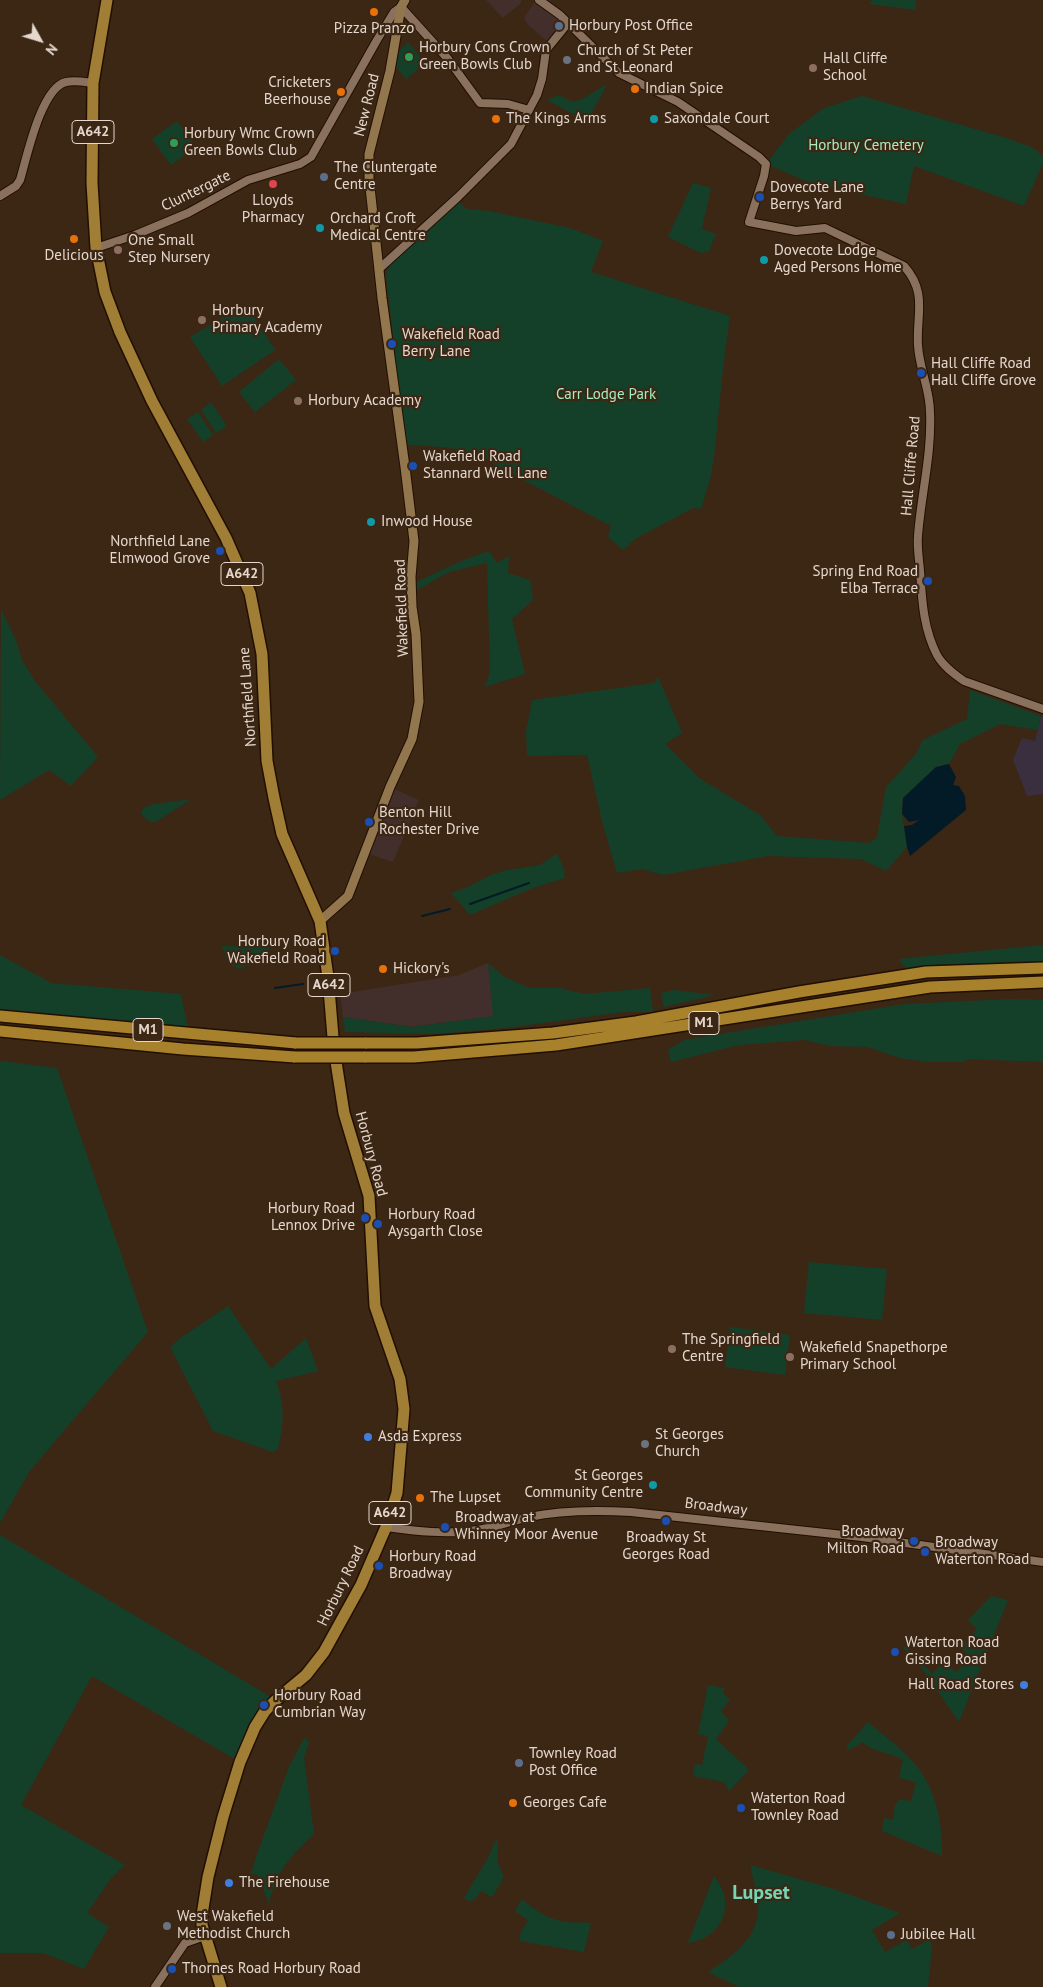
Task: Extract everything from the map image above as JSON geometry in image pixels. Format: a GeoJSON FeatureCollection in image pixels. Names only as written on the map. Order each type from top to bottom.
{"type":"FeatureCollection","features":[{"type":"Feature","properties":{"kind":"highway","name":"A642"},"geometry":{"type":"LineString","coordinates":[[96,248],[92,183],[93,83],[107,0]]}},
{"type":"Feature","properties":{"kind":"highway","name":"Northfield Lane"},"geometry":{"type":"LineString","coordinates":[[96,248],[105,292],[120,332],[162,422],[226,538],[250,593],[262,654],[268,761],[274,798],[282,834],[320,921],[328,976],[334,1049]]}},
{"type":"Feature","properties":{"kind":"highway","name":"M1"},"geometry":{"type":"LineString","coordinates":[[0,1016],[296,1043],[417,1043],[553,1032],[636,1022],[799,992],[926,972],[1043,968]]}},
{"type":"Feature","properties":{"kind":"highway","name":"M1"},"geometry":{"type":"LineString","coordinates":[[0,1031],[183,1049],[295,1057],[414,1057],[556,1045],[930,987],[1043,982]]}},
{"type":"Feature","properties":{"kind":"highway","name":"Horbury Road"},"geometry":{"type":"LineString","coordinates":[[221,1987],[205,1936],[202,1915],[209,1872],[222,1816],[240,1762],[255,1727],[265,1711],[306,1675],[324,1652],[361,1585],[386,1527],[396,1493],[403,1419],[403,1394],[400,1379],[375,1306],[369,1196],[344,1113],[334,1049]]}},
{"type":"Feature","properties":{"kind":"main road","name":"New Road"},"geometry":{"type":"LineString","coordinates":[[379,269],[369,178],[369,154],[390,71],[403,4]]}},
{"type":"Feature","properties":{"kind":"main road","name":"Wakefield Road"},"geometry":{"type":"LineString","coordinates":[[320,921],[348,896],[390,787],[412,739],[419,702],[411,577],[414,541],[406,466],[379,269]]}},
{"type":"Feature","properties":{"kind":"street"},"geometry":{"type":"LineString","coordinates":[[379,269],[458,197],[511,144],[537,95],[542,79],[546,50],[568,23],[539,0]]}},
{"type":"Feature","properties":{"kind":"street"},"geometry":{"type":"LineString","coordinates":[[403,4],[448,59],[480,103],[508,104],[529,110]]}},
{"type":"Feature","properties":{"kind":"street","name":"Cluntergate"},"geometry":{"type":"LineString","coordinates":[[96,248],[135,235],[188,213],[248,180],[300,164],[310,157],[376,41],[394,12],[403,4]]}},
{"type":"Feature","properties":{"kind":"street","name":"Hall Cliffe Road"},"geometry":{"type":"LineString","coordinates":[[568,23],[584,41],[619,73],[678,102],[760,157],[766,164],[764,176],[749,222],[796,231],[825,228],[904,266],[910,273],[915,283],[921,308],[918,341],[919,358],[930,411],[926,473],[918,539],[922,606],[926,624],[937,655],[941,661],[964,681],[1043,709]]}},
{"type":"Feature","properties":{"kind":"street"},"geometry":{"type":"LineString","coordinates":[[0,196],[16,186],[20,180],[35,129],[49,96],[55,88],[66,82],[93,83]]}},
{"type":"Feature","properties":{"kind":"street","name":"Broadway"},"geometry":{"type":"LineString","coordinates":[[386,1527],[420,1531],[462,1532],[494,1527],[544,1514],[601,1510],[881,1540],[1043,1562]]}},
{"type":"Feature","properties":{"kind":"street"},"geometry":{"type":"LineString","coordinates":[[155,1987],[185,1943],[205,1936]]}},
{"type":"Feature","properties":{"kind":"shaded area"},"geometry":{"type":"Polygon","coordinates":[[[486,0],[522,0],[520,4],[503,18],[486,0]]]}},
{"type":"Feature","properties":{"kind":"shaded area"},"geometry":{"type":"Polygon","coordinates":[[[536,0],[551,0],[546,6],[566,23],[549,43],[528,25],[524,18],[536,0]]]}},
{"type":"Feature","properties":{"kind":"shaded area"},"geometry":{"type":"Polygon","coordinates":[[[1041,716],[1043,717],[1043,794],[1027,796],[1013,760],[1022,738],[1035,741],[1041,716]]]}},
{"type":"Feature","properties":{"kind":"shaded area"},"geometry":{"type":"Polygon","coordinates":[[[390,787],[419,800],[393,862],[366,853],[390,787]]]}},
{"type":"Feature","properties":{"kind":"shaded area"},"geometry":{"type":"Polygon","coordinates":[[[488,963],[494,1016],[412,1027],[343,1017],[340,994],[459,975],[488,963]]]}},
{"type":"Feature","properties":{"kind":"green space"},"geometry":{"type":"Polygon","coordinates":[[[872,0],[916,0],[915,10],[869,4],[872,0]]]}},
{"type":"Feature","properties":{"kind":"green space","name":"Horbury Cons Crown Green Bowls Club"},"geometry":{"type":"Polygon","coordinates":[[[408,42],[425,63],[406,79],[396,67],[399,51],[408,42]]]}},
{"type":"Feature","properties":{"kind":"green space"},"geometry":{"type":"Polygon","coordinates":[[[607,85],[587,121],[547,100],[559,95],[573,102],[584,98],[607,85]]]}},
{"type":"Feature","properties":{"kind":"green space","name":"Horbury Cemetery"},"geometry":{"type":"Polygon","coordinates":[[[862,96],[1034,148],[1043,157],[1043,163],[1024,206],[914,166],[906,204],[813,184],[766,164],[789,134],[824,108],[862,96]]]}},
{"type":"Feature","properties":{"kind":"green space","name":"Horbury Wmc Crown Green Bowls Club"},"geometry":{"type":"Polygon","coordinates":[[[177,121],[196,147],[171,165],[152,139],[177,121]]]}},
{"type":"Feature","properties":{"kind":"green space"},"geometry":{"type":"Polygon","coordinates":[[[693,183],[711,188],[702,229],[716,234],[709,251],[701,253],[668,237],[693,183]]]}},
{"type":"Feature","properties":{"kind":"green space","name":"Carr Lodge Park"},"geometry":{"type":"Polygon","coordinates":[[[457,200],[467,209],[489,211],[570,228],[603,241],[591,272],[730,316],[711,476],[701,509],[693,508],[635,539],[623,550],[608,537],[611,526],[485,458],[450,448],[402,445],[392,370],[394,345],[386,275],[389,266],[457,200]]]}},
{"type":"Feature","properties":{"kind":"green space"},"geometry":{"type":"Polygon","coordinates":[[[246,304],[275,350],[222,386],[190,337],[246,304]]]}},
{"type":"Feature","properties":{"kind":"green space"},"geometry":{"type":"Polygon","coordinates":[[[279,359],[296,380],[255,412],[239,392],[279,359]]]}},
{"type":"Feature","properties":{"kind":"green space"},"geometry":{"type":"Polygon","coordinates":[[[211,402],[227,426],[216,433],[201,410],[211,402]]]}},
{"type":"Feature","properties":{"kind":"green space"},"geometry":{"type":"Polygon","coordinates":[[[198,412],[213,435],[203,442],[187,419],[198,412]]]}},
{"type":"Feature","properties":{"kind":"green space"},"geometry":{"type":"Polygon","coordinates":[[[489,551],[497,563],[509,556],[508,573],[530,580],[533,600],[512,619],[525,674],[485,687],[490,672],[487,563],[449,572],[417,590],[416,582],[466,559],[489,551]]]}},
{"type":"Feature","properties":{"kind":"green space"},"geometry":{"type":"Polygon","coordinates":[[[1,609],[16,640],[22,660],[34,680],[98,757],[71,786],[49,770],[0,800],[1,609]]]}},
{"type":"Feature","properties":{"kind":"green space"},"geometry":{"type":"Polygon","coordinates":[[[658,677],[682,733],[665,744],[699,778],[760,815],[777,836],[869,843],[877,837],[886,787],[916,754],[923,740],[967,719],[970,690],[1041,716],[1038,730],[1000,724],[960,744],[949,764],[936,767],[903,798],[902,814],[907,847],[886,871],[861,859],[768,856],[663,875],[642,869],[617,873],[602,821],[587,755],[527,756],[526,731],[532,700],[654,683],[658,677]]]}},
{"type":"Feature","properties":{"kind":"green space"},"geometry":{"type":"Polygon","coordinates":[[[191,799],[156,822],[150,822],[142,815],[145,807],[154,804],[191,799]]]}},
{"type":"Feature","properties":{"kind":"green space"},"geometry":{"type":"Polygon","coordinates":[[[556,854],[561,862],[565,878],[530,889],[470,915],[451,893],[468,887],[493,874],[540,865],[556,854]]]}},
{"type":"Feature","properties":{"kind":"green space"},"geometry":{"type":"Polygon","coordinates":[[[1043,945],[1043,961],[906,968],[898,959],[1043,945]]]}},
{"type":"Feature","properties":{"kind":"green space"},"geometry":{"type":"Polygon","coordinates":[[[222,946],[269,947],[270,959],[238,969],[228,963],[222,946]]]}},
{"type":"Feature","properties":{"kind":"green space"},"geometry":{"type":"Polygon","coordinates":[[[0,955],[51,983],[181,994],[188,1028],[0,1010],[0,955]]]}},
{"type":"Feature","properties":{"kind":"green space"},"geometry":{"type":"Polygon","coordinates":[[[488,963],[503,976],[529,988],[560,988],[585,994],[650,988],[653,1012],[623,1012],[514,1027],[436,1034],[345,1032],[343,1017],[412,1027],[493,1016],[488,963]]]}},
{"type":"Feature","properties":{"kind":"green space"},"geometry":{"type":"Polygon","coordinates":[[[674,990],[715,995],[664,1007],[661,993],[674,990]]]}},
{"type":"Feature","properties":{"kind":"green space"},"geometry":{"type":"Polygon","coordinates":[[[1011,999],[1043,1000],[1043,1062],[968,1059],[963,1062],[929,1062],[899,1058],[868,1047],[830,1046],[804,1040],[739,1045],[671,1062],[668,1050],[684,1040],[904,1004],[1011,999]]]}},
{"type":"Feature","properties":{"kind":"green space"},"geometry":{"type":"Polygon","coordinates":[[[0,1061],[57,1068],[148,1332],[29,1472],[0,1523],[0,1061]]]}},
{"type":"Feature","properties":{"kind":"green space"},"geometry":{"type":"Polygon","coordinates":[[[809,1262],[887,1269],[882,1320],[804,1313],[809,1262]]]}},
{"type":"Feature","properties":{"kind":"green space"},"geometry":{"type":"Polygon","coordinates":[[[228,1306],[271,1369],[306,1338],[318,1371],[276,1381],[281,1399],[282,1422],[278,1449],[273,1452],[213,1431],[170,1347],[228,1306]]]}},
{"type":"Feature","properties":{"kind":"green space"},"geometry":{"type":"Polygon","coordinates":[[[730,1327],[790,1335],[785,1375],[725,1367],[730,1327]]]}},
{"type":"Feature","properties":{"kind":"green space"},"geometry":{"type":"Polygon","coordinates":[[[0,1535],[276,1700],[240,1762],[92,1676],[21,1805],[125,1865],[112,1877],[87,1913],[109,1927],[84,1969],[43,1953],[0,1953],[0,1535]]]}},
{"type":"Feature","properties":{"kind":"green space"},"geometry":{"type":"Polygon","coordinates":[[[991,1596],[1008,1600],[959,1722],[923,1670],[903,1648],[905,1646],[932,1674],[944,1661],[956,1672],[970,1657],[960,1647],[977,1629],[968,1620],[991,1596]]]}},
{"type":"Feature","properties":{"kind":"green space"},"geometry":{"type":"Polygon","coordinates":[[[708,1685],[724,1688],[723,1693],[730,1700],[721,1711],[729,1721],[716,1739],[749,1770],[729,1791],[724,1782],[693,1776],[695,1764],[702,1765],[708,1736],[698,1734],[708,1685]]]}},
{"type":"Feature","properties":{"kind":"green space"},"geometry":{"type":"Polygon","coordinates":[[[868,1722],[910,1758],[928,1784],[937,1807],[942,1856],[882,1831],[884,1818],[893,1820],[895,1805],[900,1799],[911,1801],[916,1782],[899,1778],[903,1759],[870,1748],[863,1742],[849,1750],[846,1747],[868,1722]]]}},
{"type":"Feature","properties":{"kind":"green space"},"geometry":{"type":"Polygon","coordinates":[[[304,1738],[309,1742],[304,1758],[314,1834],[292,1857],[280,1874],[275,1883],[269,1904],[258,1875],[251,1874],[289,1767],[304,1738]]]}},
{"type":"Feature","properties":{"kind":"green space"},"geometry":{"type":"Polygon","coordinates":[[[495,1841],[498,1841],[497,1862],[504,1877],[492,1897],[481,1891],[474,1901],[472,1899],[470,1902],[464,1898],[489,1856],[495,1841]]]}},
{"type":"Feature","properties":{"kind":"green space"},"geometry":{"type":"Polygon","coordinates":[[[750,1865],[831,1888],[900,1913],[872,1930],[885,1952],[907,1940],[912,1949],[930,1939],[932,1947],[928,1987],[739,1987],[708,1972],[744,1944],[755,1925],[758,1915],[758,1903],[750,1865]]]}},
{"type":"Feature","properties":{"kind":"green space"},"geometry":{"type":"Polygon","coordinates":[[[714,1876],[725,1898],[723,1918],[718,1927],[710,1934],[700,1940],[688,1943],[714,1876]]]}},
{"type":"Feature","properties":{"kind":"green space"},"geometry":{"type":"Polygon","coordinates":[[[522,1899],[548,1917],[566,1922],[591,1923],[584,1952],[519,1941],[521,1932],[528,1920],[515,1911],[522,1899]]]}},
{"type":"Feature","properties":{"kind":"water"},"geometry":{"type":"Polygon","coordinates":[[[949,764],[956,777],[953,785],[959,786],[965,796],[966,810],[910,856],[904,826],[912,825],[919,820],[909,822],[902,814],[903,798],[936,767],[949,764]]]}},
{"type":"Feature","properties":{"kind":"waterway"},"geometry":{"type":"LineString","coordinates":[[470,904],[529,883]]}},
{"type":"Feature","properties":{"kind":"waterway"},"geometry":{"type":"LineString","coordinates":[[422,916],[450,909]]}},
{"type":"Feature","properties":{"kind":"waterway"},"geometry":{"type":"LineString","coordinates":[[275,988],[303,984]]}},
{"type":"Feature","properties":{"kind":"place","name":"Pizza Pranzo"},"geometry":{"type":"Point","coordinates":[374,12]}},
{"type":"Feature","properties":{"kind":"place","name":"Horbury Post Office"},"geometry":{"type":"Point","coordinates":[559,26]}},
{"type":"Feature","properties":{"kind":"place","name":"Horbury Cons Crown Green Bowls Club"},"geometry":{"type":"Point","coordinates":[409,57]}},
{"type":"Feature","properties":{"kind":"place","name":"Church of St Peter and St Leonard"},"geometry":{"type":"Point","coordinates":[567,60]}},
{"type":"Feature","properties":{"kind":"place","name":"Hall Cliffe School"},"geometry":{"type":"Point","coordinates":[813,68]}},
{"type":"Feature","properties":{"kind":"place","name":"Indian Spice"},"geometry":{"type":"Point","coordinates":[635,89]}},
{"type":"Feature","properties":{"kind":"place","name":"Cricketers Beerhouse"},"geometry":{"type":"Point","coordinates":[341,92]}},
{"type":"Feature","properties":{"kind":"place","name":"The Kings Arms"},"geometry":{"type":"Point","coordinates":[496,119]}},
{"type":"Feature","properties":{"kind":"place","name":"Saxondale Court"},"geometry":{"type":"Point","coordinates":[654,119]}},
{"type":"Feature","properties":{"kind":"place","name":"Horbury Wmc Crown Green Bowls Club"},"geometry":{"type":"Point","coordinates":[174,143]}},
{"type":"Feature","properties":{"kind":"place","name":"The Cluntergate Centre"},"geometry":{"type":"Point","coordinates":[324,177]}},
{"type":"Feature","properties":{"kind":"place","name":"Lloyds Pharmacy"},"geometry":{"type":"Point","coordinates":[273,184]}},
{"type":"Feature","properties":{"kind":"place","name":"Dovecote Lane Berrys Yard"},"geometry":{"type":"Point","coordinates":[760,197]}},
{"type":"Feature","properties":{"kind":"place","name":"Orchard Croft Medical Centre"},"geometry":{"type":"Point","coordinates":[320,228]}},
{"type":"Feature","properties":{"kind":"place","name":"Delicious"},"geometry":{"type":"Point","coordinates":[74,239]}},
{"type":"Feature","properties":{"kind":"place","name":"One Small Step Nursery"},"geometry":{"type":"Point","coordinates":[118,250]}},
{"type":"Feature","properties":{"kind":"place","name":"Dovecote Lodge Aged Persons Home"},"geometry":{"type":"Point","coordinates":[764,260]}},
{"type":"Feature","properties":{"kind":"place","name":"Horbury Primary Academy"},"geometry":{"type":"Point","coordinates":[202,320]}},
{"type":"Feature","properties":{"kind":"place","name":"Wakefield Road Berry Lane"},"geometry":{"type":"Point","coordinates":[392,344]}},
{"type":"Feature","properties":{"kind":"place","name":"Hall Cliffe Road Hall Cliffe Grove"},"geometry":{"type":"Point","coordinates":[921,373]}},
{"type":"Feature","properties":{"kind":"place","name":"Horbury Academy"},"geometry":{"type":"Point","coordinates":[298,401]}},
{"type":"Feature","properties":{"kind":"place","name":"Wakefield Road Stannard Well Lane"},"geometry":{"type":"Point","coordinates":[413,466]}},
{"type":"Feature","properties":{"kind":"place","name":"Inwood House"},"geometry":{"type":"Point","coordinates":[371,522]}},
{"type":"Feature","properties":{"kind":"place","name":"Northfield Lane Elmwood Grove"},"geometry":{"type":"Point","coordinates":[220,551]}},
{"type":"Feature","properties":{"kind":"place","name":"Spring End Road Elba Terrace"},"geometry":{"type":"Point","coordinates":[928,581]}},
{"type":"Feature","properties":{"kind":"place","name":"Benton Hill Rochester Drive"},"geometry":{"type":"Point","coordinates":[369,822]}},
{"type":"Feature","properties":{"kind":"place","name":"Horbury Road Wakefield Road"},"geometry":{"type":"Point","coordinates":[335,951]}},
{"type":"Feature","properties":{"kind":"place","name":"Hickory's"},"geometry":{"type":"Point","coordinates":[383,969]}},
{"type":"Feature","properties":{"kind":"place","name":"Horbury Road Lennox Drive"},"geometry":{"type":"Point","coordinates":[365,1218]}},
{"type":"Feature","properties":{"kind":"place","name":"Horbury Road Aysgarth Close"},"geometry":{"type":"Point","coordinates":[378,1224]}},
{"type":"Feature","properties":{"kind":"place","name":"The Springfield Centre"},"geometry":{"type":"Point","coordinates":[672,1349]}},
{"type":"Feature","properties":{"kind":"place","name":"Wakefield Snapethorpe Primary School"},"geometry":{"type":"Point","coordinates":[790,1357]}},
{"type":"Feature","properties":{"kind":"place","name":"Asda Express"},"geometry":{"type":"Point","coordinates":[368,1437]}},
{"type":"Feature","properties":{"kind":"place","name":"St Georges Church"},"geometry":{"type":"Point","coordinates":[645,1444]}},
{"type":"Feature","properties":{"kind":"place","name":"St Georges Community Centre"},"geometry":{"type":"Point","coordinates":[653,1485]}},
{"type":"Feature","properties":{"kind":"place","name":"The Lupset"},"geometry":{"type":"Point","coordinates":[420,1498]}},
{"type":"Feature","properties":{"kind":"place","name":"Broadway St Georges Road"},"geometry":{"type":"Point","coordinates":[666,1521]}},
{"type":"Feature","properties":{"kind":"place","name":"Broadway at Whinney Moor Avenue"},"geometry":{"type":"Point","coordinates":[445,1527]}},
{"type":"Feature","properties":{"kind":"place","name":"Broadway Milton Road"},"geometry":{"type":"Point","coordinates":[914,1541]}},
{"type":"Feature","properties":{"kind":"place","name":"Broadway Waterton Road"},"geometry":{"type":"Point","coordinates":[925,1552]}},
{"type":"Feature","properties":{"kind":"place","name":"Horbury Road Broadway"},"geometry":{"type":"Point","coordinates":[379,1566]}},
{"type":"Feature","properties":{"kind":"place","name":"Waterton Road Gissing Road"},"geometry":{"type":"Point","coordinates":[895,1652]}},
{"type":"Feature","properties":{"kind":"place","name":"Hall Road Stores"},"geometry":{"type":"Point","coordinates":[1024,1685]}},
{"type":"Feature","properties":{"kind":"place","name":"Horbury Road Cumbrian Way"},"geometry":{"type":"Point","coordinates":[264,1705]}},
{"type":"Feature","properties":{"kind":"place","name":"Townley Road Post Office"},"geometry":{"type":"Point","coordinates":[519,1763]}},
{"type":"Feature","properties":{"kind":"place","name":"Georges Cafe"},"geometry":{"type":"Point","coordinates":[513,1803]}},
{"type":"Feature","properties":{"kind":"place","name":"Waterton Road Townley Road"},"geometry":{"type":"Point","coordinates":[741,1808]}},
{"type":"Feature","properties":{"kind":"place","name":"The Firehouse"},"geometry":{"type":"Point","coordinates":[229,1883]}},
{"type":"Feature","properties":{"kind":"place","name":"West Wakefield Methodist Church"},"geometry":{"type":"Point","coordinates":[167,1926]}},
{"type":"Feature","properties":{"kind":"place","name":"Jubilee Hall"},"geometry":{"type":"Point","coordinates":[891,1935]}},
{"type":"Feature","properties":{"kind":"place","name":"Thornes Road Horbury Road"},"geometry":{"type":"Point","coordinates":[172,1969]}},
{"type":"Feature","properties":{"kind":"district","name":"Lupset"},"geometry":{"type":"Point","coordinates":[761,1893]}}]}
